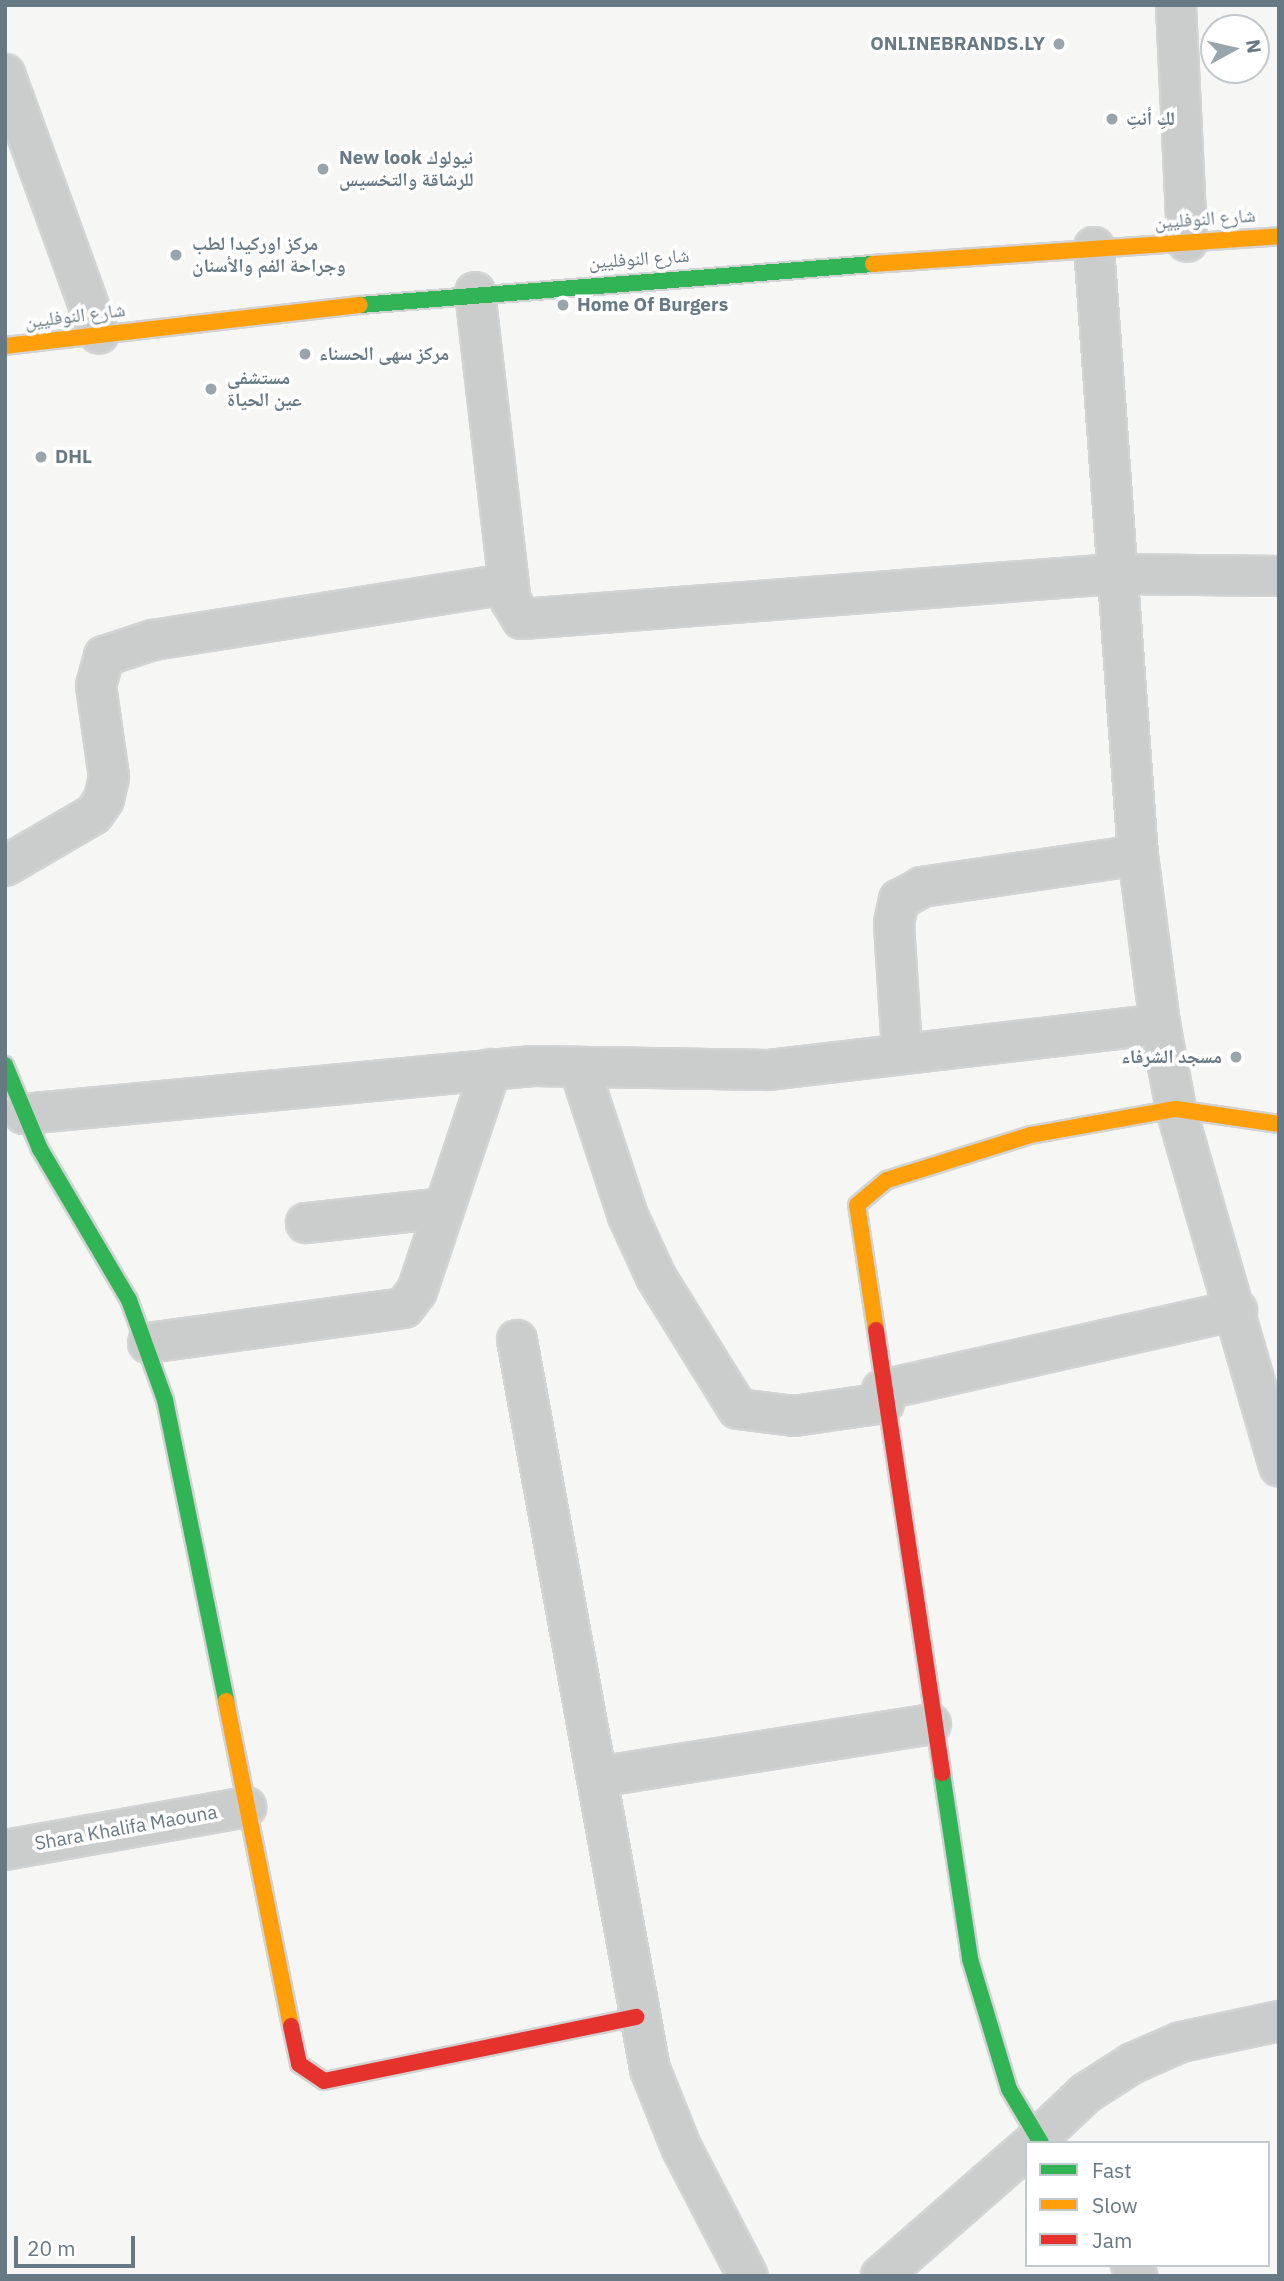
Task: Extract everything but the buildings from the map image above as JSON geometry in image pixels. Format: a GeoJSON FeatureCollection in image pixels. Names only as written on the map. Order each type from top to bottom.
{"type":"FeatureCollection","features":[{"type":"Feature","properties":{"kind":"street"},"geometry":{"type":"LineString","coordinates":[[1176,5],[1187,242]]}},
{"type":"Feature","properties":{"kind":"street"},"geometry":{"type":"LineString","coordinates":[[5,74],[99,334]]}},
{"type":"Feature","properties":{"kind":"street","name":"شارع النوفليين"},"geometry":{"type":"LineString","coordinates":[[5,346],[475,292],[1279,236]]}},
{"type":"Feature","properties":{"kind":"street"},"geometry":{"type":"LineString","coordinates":[[1094,247],[1114,574],[1138,855],[1160,1024],[1176,1109],[1237,1310],[1279,1466]]}},
{"type":"Feature","properties":{"kind":"street"},"geometry":{"type":"LineString","coordinates":[[475,292],[508,584],[522,618],[1114,574],[1279,576]]}},
{"type":"Feature","properties":{"kind":"street"},"geometry":{"type":"LineString","coordinates":[[5,866],[94,814],[104,799],[109,776],[96,686],[104,656],[153,640],[508,584]]}},
{"type":"Feature","properties":{"kind":"street"},"geometry":{"type":"LineString","coordinates":[[902,1051],[894,923],[899,900],[922,887],[1138,855]]}},
{"type":"Feature","properties":{"kind":"street"},"geometry":{"type":"LineString","coordinates":[[24,1114],[491,1069],[579,1066],[769,1070],[902,1051],[1160,1024]]}},
{"type":"Feature","properties":{"kind":"street"},"geometry":{"type":"LineString","coordinates":[[5,1065],[24,1114],[148,1343],[179,1454],[292,2041],[308,2073],[324,2081],[348,2078],[637,2017]]}},
{"type":"Feature","properties":{"kind":"street"},"geometry":{"type":"LineString","coordinates":[[579,1066],[628,1216],[663,1289],[738,1409],[794,1416],[1237,1310]]}},
{"type":"Feature","properties":{"kind":"street"},"geometry":{"type":"LineString","coordinates":[[148,1343],[404,1308],[416,1291],[491,1069]]}},
{"type":"Feature","properties":{"kind":"street"},"geometry":{"type":"LineString","coordinates":[[1034,2141],[1009,2089],[978,1996],[931,1724],[857,1235],[862,1196],[887,1180],[1031,1135],[1176,1109],[1279,1124]]}},
{"type":"Feature","properties":{"kind":"street"},"geometry":{"type":"LineString","coordinates":[[306,1223],[443,1208]]}},
{"type":"Feature","properties":{"kind":"street"},"geometry":{"type":"LineString","coordinates":[[517,1340],[597,1777],[637,2017],[665,2112],[748,2276]]}},
{"type":"Feature","properties":{"kind":"street"},"geometry":{"type":"LineString","coordinates":[[597,1777],[931,1724]]}},
{"type":"Feature","properties":{"kind":"street","name":"Shara Khalifa Maouna"},"geometry":{"type":"LineString","coordinates":[[5,1850],[246,1807]]}},
{"type":"Feature","properties":{"kind":"street"},"geometry":{"type":"LineString","coordinates":[[1037,2141],[1086,2093],[1133,2063],[1181,2042],[1279,2021]]}},
{"type":"Feature","properties":{"kind":"street"},"geometry":{"type":"LineString","coordinates":[[881,2276],[1025,2152]]}},
{"type":"Feature","properties":{"kind":"traffic: fast"},"geometry":{"type":"LineString","coordinates":[[360,305],[873,264]]}},
{"type":"Feature","properties":{"kind":"traffic: fast"},"geometry":{"type":"LineString","coordinates":[[5,1065],[40,1149],[129,1300],[165,1400],[226,1701]]}},
{"type":"Feature","properties":{"kind":"traffic: fast"},"geometry":{"type":"LineString","coordinates":[[942,1773],[970,1959],[1009,2089],[1040,2141]]}},
{"type":"Feature","properties":{"kind":"traffic: slow"},"geometry":{"type":"LineString","coordinates":[[873,264],[1279,236]]}},
{"type":"Feature","properties":{"kind":"traffic: slow"},"geometry":{"type":"LineString","coordinates":[[5,346],[360,305]]}},
{"type":"Feature","properties":{"kind":"traffic: slow"},"geometry":{"type":"LineString","coordinates":[[876,1330],[857,1205],[887,1180],[1031,1135],[1176,1109],[1279,1124]]}},
{"type":"Feature","properties":{"kind":"traffic: slow"},"geometry":{"type":"LineString","coordinates":[[226,1701],[291,2026]]}},
{"type":"Feature","properties":{"kind":"traffic: jam"},"geometry":{"type":"LineString","coordinates":[[876,1330],[942,1773]]}},
{"type":"Feature","properties":{"kind":"traffic: jam"},"geometry":{"type":"LineString","coordinates":[[291,2026],[299,2064],[324,2081],[637,2017]]}},
{"type":"Feature","properties":{"kind":"place","name":"ONLINEBRANDS.LY"},"geometry":{"type":"Point","coordinates":[1059,44]}},
{"type":"Feature","properties":{"kind":"place","name":"لكِ أنتِ"},"geometry":{"type":"Point","coordinates":[1112,119]}},
{"type":"Feature","properties":{"kind":"place","name":"New look نيولوك للرشاقة والتخسيس"},"geometry":{"type":"Point","coordinates":[323,169]}},
{"type":"Feature","properties":{"kind":"place","name":"مركز اوركيدا لطب وجراحة الفم والأسنان"},"geometry":{"type":"Point","coordinates":[176,255]}},
{"type":"Feature","properties":{"kind":"place","name":"Home Of Burgers"},"geometry":{"type":"Point","coordinates":[563,305]}},
{"type":"Feature","properties":{"kind":"place","name":"مركز سهى الحسناء"},"geometry":{"type":"Point","coordinates":[305,354]}},
{"type":"Feature","properties":{"kind":"place","name":"مستشفى عين الحياة"},"geometry":{"type":"Point","coordinates":[211,389]}},
{"type":"Feature","properties":{"kind":"place","name":"DHL"},"geometry":{"type":"Point","coordinates":[41,457]}},
{"type":"Feature","properties":{"kind":"place","name":"مسجد الشرفاء"},"geometry":{"type":"Point","coordinates":[1236,1057]}}]}
